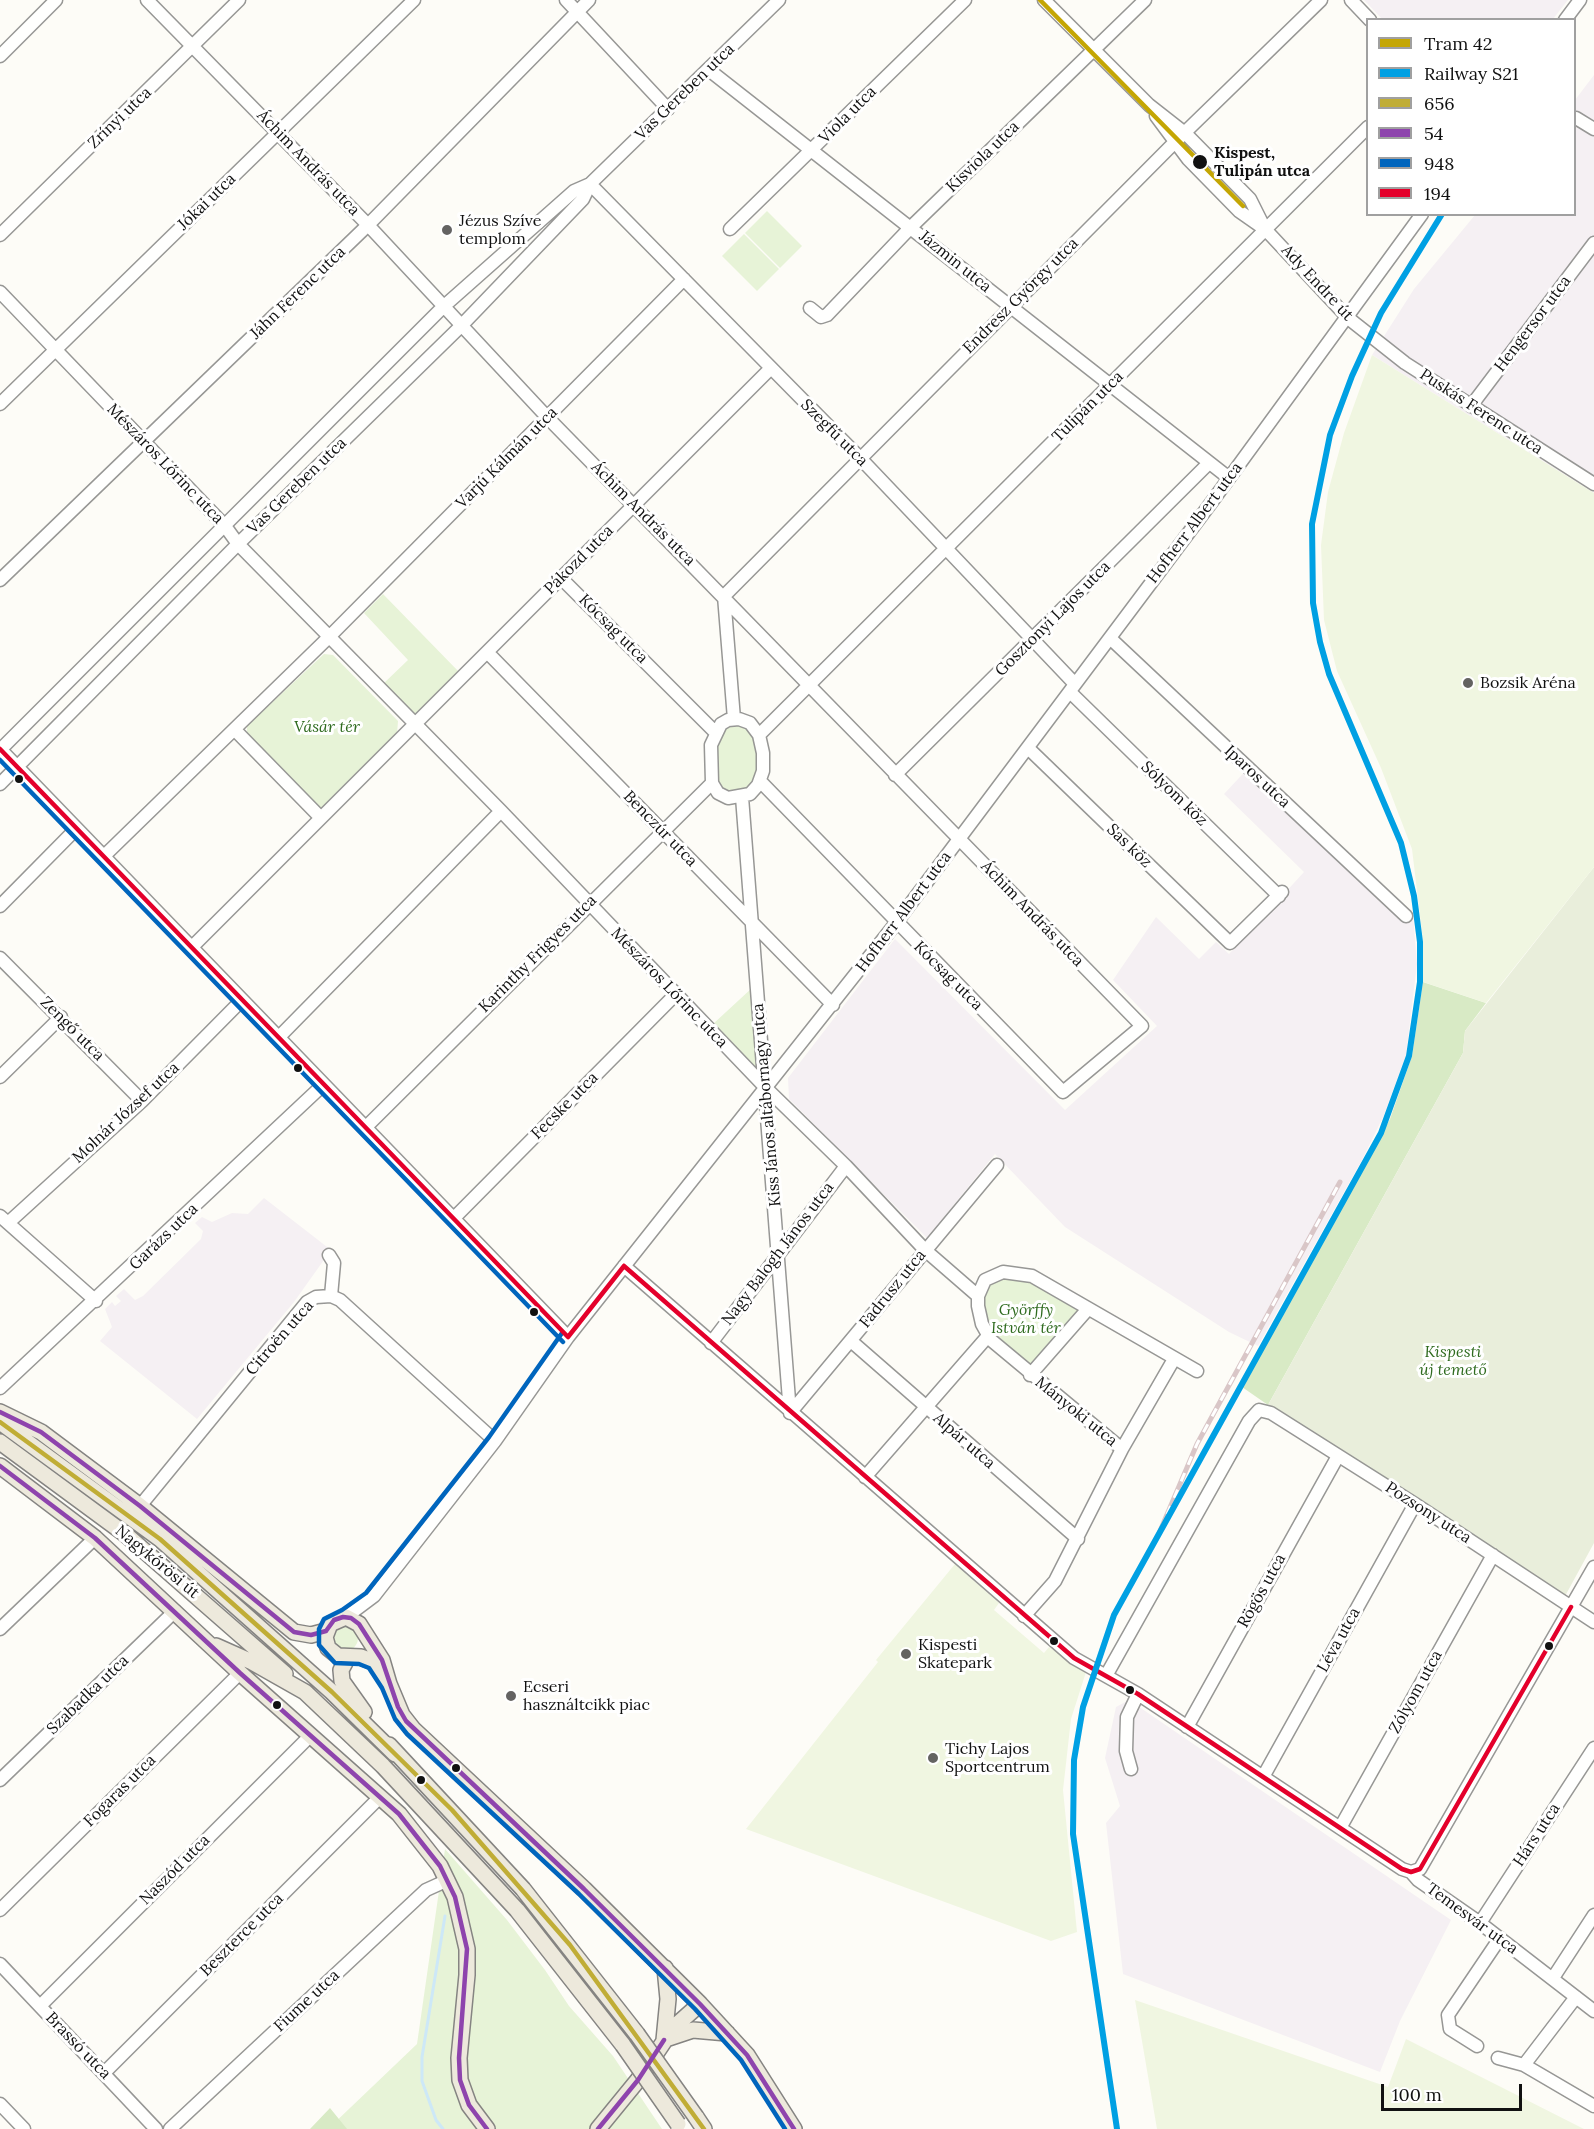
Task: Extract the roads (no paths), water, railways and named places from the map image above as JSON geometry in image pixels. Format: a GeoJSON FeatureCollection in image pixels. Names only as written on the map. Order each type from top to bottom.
{"type":"FeatureCollection","features":[{"type":"Feature","properties":{"kind":"main road"},"geometry":{"type":"LineString","coordinates":[[0,1412],[41,1432],[140,1506],[294,1632],[311,1635],[326,1631],[334,1620],[346,1617],[356,1620],[382,1660],[402,1715],[413,1729],[700,2004],[727,2033],[766,2083],[794,2129]]}},
{"type":"Feature","properties":{"kind":"main road","name":"Nagykőrösi út"},"geometry":{"type":"LineString","coordinates":[[0,1422],[160,1539],[332,1692],[395,1754]]}},
{"type":"Feature","properties":{"kind":"main road","name":"Nagykőrösi út"},"geometry":{"type":"LineString","coordinates":[[0,1442],[125,1534],[247,1638],[305,1692]]}},
{"type":"Feature","properties":{"kind":"main road","name":"Nagykőrösi út"},"geometry":{"type":"LineString","coordinates":[[2,1472],[95,1538],[240,1673],[408,1824],[448,1880],[458,1907],[467,1949],[467,1975],[459,2058],[460,2080],[469,2104],[487,2129]]}},
{"type":"Feature","properties":{"kind":"main road"},"geometry":{"type":"LineString","coordinates":[[363,1630],[363,1646],[349,1657],[341,1670],[344,1686],[395,1754],[452,1810],[524,1889],[637,2034],[700,2123]]}},
{"type":"Feature","properties":{"kind":"main road"},"geometry":{"type":"LineString","coordinates":[[326,1631],[328,1648],[338,1656],[367,1658],[374,1662],[389,1684]]}},
{"type":"Feature","properties":{"kind":"main road"},"geometry":{"type":"LineString","coordinates":[[206,1641],[252,1662],[305,1692],[410,1794],[475,1862],[544,1942],[623,2045],[680,2126]]}},
{"type":"Feature","properties":{"kind":"main road"},"geometry":{"type":"LineString","coordinates":[[664,2040],[668,1999],[665,1968]]}},
{"type":"Feature","properties":{"kind":"main road"},"geometry":{"type":"LineString","coordinates":[[598,2129],[638,2080],[681,2019],[700,2004]]}},
{"type":"Feature","properties":{"kind":"main road"},"geometry":{"type":"LineString","coordinates":[[664,2040],[693,2030],[727,2033]]}},
{"type":"Feature","properties":{"kind":"street"},"geometry":{"type":"LineString","coordinates":[[0,56],[56,0]]}},
{"type":"Feature","properties":{"kind":"street","name":"Áchim András utca"},"geometry":{"type":"LineString","coordinates":[[147,0],[368,225],[460,327],[1142,1026],[1063,1092]]}},
{"type":"Feature","properties":{"kind":"street","name":"Zrínyi utca"},"geometry":{"type":"LineString","coordinates":[[0,235],[239,0]]}},
{"type":"Feature","properties":{"kind":"street","name":"Jókai utca"},"geometry":{"type":"LineString","coordinates":[[0,404],[414,0]]}},
{"type":"Feature","properties":{"kind":"street"},"geometry":{"type":"LineString","coordinates":[[566,0],[668,109]]}},
{"type":"Feature","properties":{"kind":"street","name":"Jáhn Ferenc utca"},"geometry":{"type":"LineString","coordinates":[[0,580],[368,225],[589,0]]}},
{"type":"Feature","properties":{"kind":"street","name":"Vas Gereben utca"},"geometry":{"type":"LineString","coordinates":[[0,750],[443,307],[574,191],[590,184],[779,0]]}},
{"type":"Feature","properties":{"kind":"street","name":"Viola utca"},"geometry":{"type":"LineString","coordinates":[[730,229],[813,151],[965,0]]}},
{"type":"Feature","properties":{"kind":"street","name":"Ady Endre út"},"geometry":{"type":"LineString","coordinates":[[1044,0],[1093,51],[1149,105],[1186,134],[1250,199],[1265,229]]}},
{"type":"Feature","properties":{"kind":"street","name":"Kisviola utca"},"geometry":{"type":"LineString","coordinates":[[810,308],[824,317],[911,227],[1145,0]]}},
{"type":"Feature","properties":{"kind":"street","name":"Endresz György utca"},"geometry":{"type":"LineString","coordinates":[[723,596],[1174,143],[1186,134],[1321,0]]}},
{"type":"Feature","properties":{"kind":"street"},"geometry":{"type":"LineString","coordinates":[[1350,0],[1368,18]]}},
{"type":"Feature","properties":{"kind":"street"},"geometry":{"type":"LineString","coordinates":[[1566,18],[1580,0]]}},
{"type":"Feature","properties":{"kind":"street","name":"Jázmin utca"},"geometry":{"type":"LineString","coordinates":[[709,70],[1229,478]]}},
{"type":"Feature","properties":{"kind":"street","name":"Ady Endre út"},"geometry":{"type":"LineString","coordinates":[[1149,105],[1174,143],[1239,211],[1265,229],[1348,318],[1370,336]]}},
{"type":"Feature","properties":{"kind":"street"},"geometry":{"type":"LineString","coordinates":[[1576,118],[1594,129]]}},
{"type":"Feature","properties":{"kind":"street","name":"Tulipán utca"},"geometry":{"type":"LineString","coordinates":[[807,684],[946,550],[1366,129]]}},
{"type":"Feature","properties":{"kind":"street","name":"Vas Gereben utca"},"geometry":{"type":"LineString","coordinates":[[0,784],[238,544],[460,327],[583,199],[590,184]]}},
{"type":"Feature","properties":{"kind":"street","name":"Szegfű utca"},"geometry":{"type":"LineString","coordinates":[[590,184],[860,458],[1032,640],[1072,688]]}},
{"type":"Feature","properties":{"kind":"street","name":"Hofherr Albert utca"},"geometry":{"type":"LineString","coordinates":[[346,1617],[371,1598],[495,1441],[568,1337],[767,1089],[896,923],[1348,318],[1421,216]]}},
{"type":"Feature","properties":{"kind":"street","name":"Hengersor utca"},"geometry":{"type":"LineString","coordinates":[[1471,406],[1594,243]]}},
{"type":"Feature","properties":{"kind":"street","name":"Varjú Kálmán utca"},"geometry":{"type":"LineString","coordinates":[[330,636],[684,279]]}},
{"type":"Feature","properties":{"kind":"street","name":"Mészáros Lőrinc utca"},"geometry":{"type":"LineString","coordinates":[[0,292],[225,526],[238,544],[330,636]]}},
{"type":"Feature","properties":{"kind":"street","name":"Puskás Ferenc utca"},"geometry":{"type":"LineString","coordinates":[[1370,336],[1405,363],[1594,484]]}},
{"type":"Feature","properties":{"kind":"street","name":"Pákozd utca"},"geometry":{"type":"LineString","coordinates":[[415,726],[770,369]]}},
{"type":"Feature","properties":{"kind":"street","name":"Gosztonyi Lajos utca"},"geometry":{"type":"LineString","coordinates":[[895,775],[1209,463]]}},
{"type":"Feature","properties":{"kind":"street","name":"Kócsag utca"},"geometry":{"type":"LineString","coordinates":[[561,578],[715,732]]}},
{"type":"Feature","properties":{"kind":"street"},"geometry":{"type":"LineString","coordinates":[[723,596],[734,719]]}},
{"type":"Feature","properties":{"kind":"street"},"geometry":{"type":"LineString","coordinates":[[103,857],[330,636],[415,726],[191,948]]}},
{"type":"Feature","properties":{"kind":"street","name":"Iparos utca"},"geometry":{"type":"LineString","coordinates":[[1110,638],[1406,916]]}},
{"type":"Feature","properties":{"kind":"street","name":"Benczúr utca"},"geometry":{"type":"LineString","coordinates":[[488,652],[833,1005]]}},
{"type":"Feature","properties":{"kind":"street"},"geometry":{"type":"LineString","coordinates":[[759,735],[807,684]]}},
{"type":"Feature","properties":{"kind":"street","name":"Sólyom köz"},"geometry":{"type":"LineString","coordinates":[[1072,688],[1280,894],[1230,944]]}},
{"type":"Feature","properties":{"kind":"street"},"geometry":{"type":"LineString","coordinates":[[734,719],[750,723],[759,735],[764,759],[760,781],[755,790],[742,797],[722,796],[712,783],[710,754],[715,732],[724,722],[734,719]]}},
{"type":"Feature","properties":{"kind":"street","name":"Mészáros Lőrinc utca"},"geometry":{"type":"LineString","coordinates":[[415,726],[501,811],[675,995],[846,1166],[925,1250],[978,1296]]}},
{"type":"Feature","properties":{"kind":"street"},"geometry":{"type":"LineString","coordinates":[[235,730],[321,818]]}},
{"type":"Feature","properties":{"kind":"street","name":"Sas köz"},"geometry":{"type":"LineString","coordinates":[[1028,748],[1230,944]]}},
{"type":"Feature","properties":{"kind":"street"},"geometry":{"type":"LineString","coordinates":[[0,750],[568,1337]]}},
{"type":"Feature","properties":{"kind":"street","name":"Kócsag utca"},"geometry":{"type":"LineString","coordinates":[[760,781],[1063,1092]]}},
{"type":"Feature","properties":{"kind":"street","name":"Karinthy Frigyes utca"},"geometry":{"type":"LineString","coordinates":[[366,1127],[712,783]]}},
{"type":"Feature","properties":{"kind":"street","name":"Kiss János altábornagy utca"},"geometry":{"type":"LineString","coordinates":[[742,797],[767,1089],[790,1413]]}},
{"type":"Feature","properties":{"kind":"street"},"geometry":{"type":"LineString","coordinates":[[278,1038],[501,811]]}},
{"type":"Feature","properties":{"kind":"street"},"geometry":{"type":"LineString","coordinates":[[0,906],[76,829]]}},
{"type":"Feature","properties":{"kind":"street","name":"Zengő utca"},"geometry":{"type":"LineString","coordinates":[[0,958],[142,1101]]}},
{"type":"Feature","properties":{"kind":"street","name":"Fecske utca"},"geometry":{"type":"LineString","coordinates":[[454,1218],[675,995]]}},
{"type":"Feature","properties":{"kind":"street","name":"Molnár József utca"},"geometry":{"type":"LineString","coordinates":[[4,1219],[142,1101],[242,1000]]}},
{"type":"Feature","properties":{"kind":"street"},"geometry":{"type":"LineString","coordinates":[[0,1077],[61,1017]]}},
{"type":"Feature","properties":{"kind":"street","name":"Garázs utca"},"geometry":{"type":"LineString","coordinates":[[1,1388],[323,1085]]}},
{"type":"Feature","properties":{"kind":"street","name":"Fadrusz utca"},"geometry":{"type":"LineString","coordinates":[[790,1413],[998,1165]]}},
{"type":"Feature","properties":{"kind":"street","name":"Nagy Balogh János utca"},"geometry":{"type":"LineString","coordinates":[[711,1343],[846,1166]]}},
{"type":"Feature","properties":{"kind":"street"},"geometry":{"type":"LineString","coordinates":[[4,1219],[96,1301]]}},
{"type":"Feature","properties":{"kind":"street"},"geometry":{"type":"LineString","coordinates":[[329,1255],[333,1263],[331,1296]]}},
{"type":"Feature","properties":{"kind":"street","name":"Temesvár utca"},"geometry":{"type":"LineString","coordinates":[[624,1266],[790,1413],[1074,1658],[1107,1674],[1402,1869],[1411,1872],[1418,1880],[1480,1923],[1594,2011]]}},
{"type":"Feature","properties":{"kind":"street"},"geometry":{"type":"LineString","coordinates":[[865,1477],[988,1336],[980,1317],[978,1296],[982,1283],[988,1276],[997,1273],[1018,1272],[1039,1280],[1087,1310],[1197,1371]]}},
{"type":"Feature","properties":{"kind":"street","name":"Citroën utca"},"geometry":{"type":"LineString","coordinates":[[140,1506],[307,1302],[316,1297],[331,1296],[340,1300],[495,1441]]}},
{"type":"Feature","properties":{"kind":"street"},"geometry":{"type":"LineString","coordinates":[[1030,1375],[1087,1310]]}},
{"type":"Feature","properties":{"kind":"street","name":"Mányoki utca"},"geometry":{"type":"LineString","coordinates":[[988,1336],[1030,1375],[1122,1449]]}},
{"type":"Feature","properties":{"kind":"street","name":"Alpár utca"},"geometry":{"type":"LineString","coordinates":[[851,1341],[1078,1539]]}},
{"type":"Feature","properties":{"kind":"street"},"geometry":{"type":"LineString","coordinates":[[1024,1616],[1055,1581],[1122,1449],[1174,1359]]}},
{"type":"Feature","properties":{"kind":"street","name":"Pozsony utca"},"geometry":{"type":"LineString","coordinates":[[1107,1674],[1249,1421],[1259,1410],[1271,1413],[1415,1504],[1594,1622]]}},
{"type":"Feature","properties":{"kind":"street","name":"Rögös utca"},"geometry":{"type":"LineString","coordinates":[[1187,1726],[1338,1456]]}},
{"type":"Feature","properties":{"kind":"street","name":"Léva utca"},"geometry":{"type":"LineString","coordinates":[[1263,1777],[1415,1504]]}},
{"type":"Feature","properties":{"kind":"street"},"geometry":{"type":"LineString","coordinates":[[0,1629],[95,1538]]}},
{"type":"Feature","properties":{"kind":"street","name":"Zólyom utca"},"geometry":{"type":"LineString","coordinates":[[1340,1828],[1493,1556]]}},
{"type":"Feature","properties":{"kind":"street"},"geometry":{"type":"LineString","coordinates":[[1411,1872],[1420,1869],[1594,1567]]}},
{"type":"Feature","properties":{"kind":"street","name":"Hofherr Albert utca"},"geometry":{"type":"LineString","coordinates":[[363,1630],[371,1598]]}},
{"type":"Feature","properties":{"kind":"street","name":"Szabadka utca"},"geometry":{"type":"LineString","coordinates":[[0,1780],[175,1611]]}},
{"type":"Feature","properties":{"kind":"street","name":"Fogaras utca"},"geometry":{"type":"LineString","coordinates":[[0,1910],[240,1673]]}},
{"type":"Feature","properties":{"kind":"street"},"geometry":{"type":"LineString","coordinates":[[1131,1769],[1126,1751],[1127,1717],[1138,1694]]}},
{"type":"Feature","properties":{"kind":"street","name":"Naszód utca"},"geometry":{"type":"LineString","coordinates":[[40,2006],[310,1735]]}},
{"type":"Feature","properties":{"kind":"street","name":"Hárs utca"},"geometry":{"type":"LineString","coordinates":[[1480,1923],[1594,1748]]}},
{"type":"Feature","properties":{"kind":"street","name":"Beszterce utca"},"geometry":{"type":"LineString","coordinates":[[104,2073],[380,1797]]}},
{"type":"Feature","properties":{"kind":"street","name":"Fiume utca"},"geometry":{"type":"LineString","coordinates":[[170,2129],[426,1890],[448,1880]]}},
{"type":"Feature","properties":{"kind":"street"},"geometry":{"type":"LineString","coordinates":[[1553,1978],[1594,1915]]}},
{"type":"Feature","properties":{"kind":"street"},"geometry":{"type":"LineString","coordinates":[[1477,2046],[1450,2029],[1448,2015],[1500,1938]]}},
{"type":"Feature","properties":{"kind":"street","name":"Brassó utca"},"geometry":{"type":"LineString","coordinates":[[0,1964],[156,2129]]}},
{"type":"Feature","properties":{"kind":"street"},"geometry":{"type":"LineString","coordinates":[[1524,2066],[1576,1997]]}},
{"type":"Feature","properties":{"kind":"street"},"geometry":{"type":"LineString","coordinates":[[1498,2058],[1524,2066],[1594,2106]]}},
{"type":"Feature","properties":{"kind":"street"},"geometry":{"type":"LineString","coordinates":[[0,2104],[24,2129]]}},
{"type":"Feature","properties":{"kind":"waterway"},"geometry":{"type":"LineString","coordinates":[[443,2129],[436,2120],[422,2081],[422,2057],[445,1916]]}},
{"type":"Feature","properties":{"kind":"railway"},"geometry":{"type":"LineString","coordinates":[[1160,1531],[1197,1444],[1340,1182]]}},
{"type":"Feature","properties":{"kind":"tram line","name":"42"},"geometry":{"type":"LineString","coordinates":[[1040,0],[1243,206]]}},
{"type":"Feature","properties":{"kind":"rail line","name":"S21"},"geometry":{"type":"LineString","coordinates":[[1117,2129],[1073,1834],[1074,1760],[1083,1707],[1114,1615],[1381,1133],[1409,1056],[1420,982],[1420,942],[1414,896],[1401,843],[1329,674],[1320,642],[1313,603],[1312,524],[1330,435],[1352,376],[1381,313],[1441,216]]}},
{"type":"Feature","properties":{"kind":"place","name":"Kispest, Tulipán utca"},"geometry":{"type":"Point","coordinates":[1200,162]}},
{"type":"Feature","properties":{"kind":"place","name":"Jézus Szíve templom"},"geometry":{"type":"Point","coordinates":[447,230]}},
{"type":"Feature","properties":{"kind":"place","name":"Bozsik Aréna"},"geometry":{"type":"Point","coordinates":[1468,683]}},
{"type":"Feature","properties":{"kind":"place","name":"Kispesti Skatepark"},"geometry":{"type":"Point","coordinates":[906,1654]}},
{"type":"Feature","properties":{"kind":"place","name":"Ecseri használtcikk piac"},"geometry":{"type":"Point","coordinates":[511,1696]}},
{"type":"Feature","properties":{"kind":"place","name":"Tichy Lajos Sportcentrum"},"geometry":{"type":"Point","coordinates":[933,1758]}},
{"type":"Feature","properties":{"kind":"park label","name":"Vásár tér"},"geometry":{"type":"Point","coordinates":[327,727]}},
{"type":"Feature","properties":{"kind":"park label","name":"Györffy István tér"},"geometry":{"type":"Point","coordinates":[1026,1319]}},
{"type":"Feature","properties":{"kind":"park label","name":"Kispesti új temető"},"geometry":{"type":"Point","coordinates":[1453,1361]}}]}
